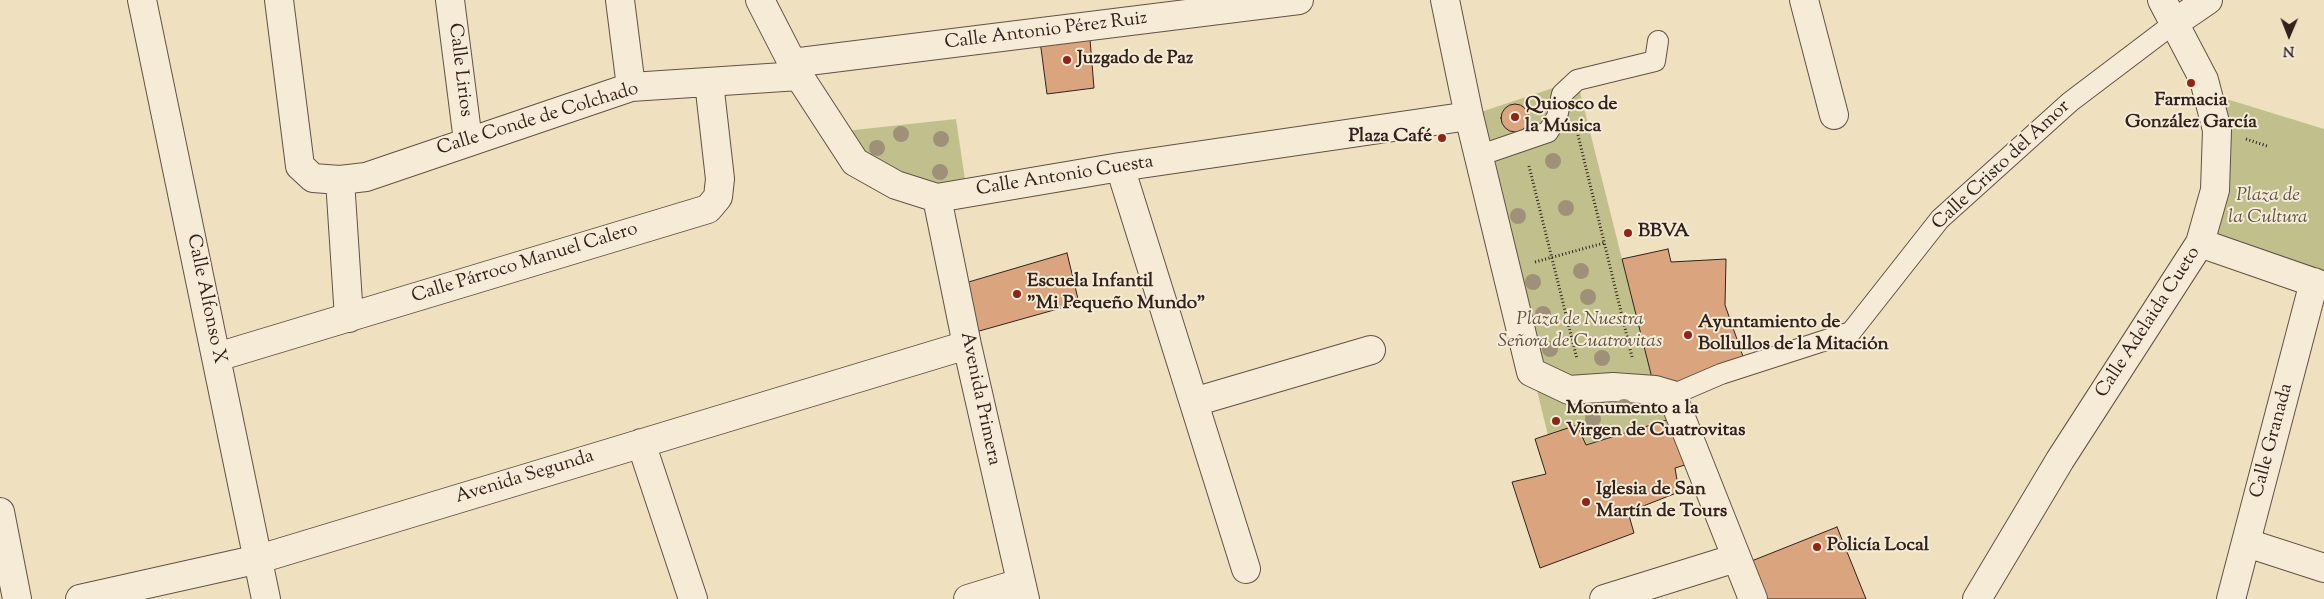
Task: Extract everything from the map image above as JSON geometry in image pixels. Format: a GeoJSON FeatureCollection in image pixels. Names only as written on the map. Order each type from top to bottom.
{"type":"FeatureCollection","features":[{"type":"Feature","properties":{"kind":"street","name":"Calle Alfonso X"},"geometry":{"type":"LineString","coordinates":[[142,0],[266,599]]}},
{"type":"Feature","properties":{"kind":"street","name":"Calle Conde de Colchado"},"geometry":{"type":"LineString","coordinates":[[279,0],[300,166],[313,178],[340,180],[366,177],[631,87],[709,82],[796,70]]}},
{"type":"Feature","properties":{"kind":"street","name":"Calle Lirios"},"geometry":{"type":"LineString","coordinates":[[450,0],[468,141]]}},
{"type":"Feature","properties":{"kind":"street"},"geometry":{"type":"LineString","coordinates":[[620,0],[631,87]]}},
{"type":"Feature","properties":{"kind":"street","name":"Calle Antonio Cuesta"},"geometry":{"type":"LineString","coordinates":[[760,0],[796,70],[855,162],[896,185],[937,198],[1120,167],[1468,116]]}},
{"type":"Feature","properties":{"kind":"street","name":"Calle Antonio Pérez Ruiz"},"geometry":{"type":"LineString","coordinates":[[796,70],[1299,0]]}},
{"type":"Feature","properties":{"kind":"street"},"geometry":{"type":"LineString","coordinates":[[1446,0],[1468,116],[1531,372],[1569,390],[1613,387],[1672,395],[1753,599]]}},
{"type":"Feature","properties":{"kind":"street"},"geometry":{"type":"LineString","coordinates":[[1804,0],[1834,115]]}},
{"type":"Feature","properties":{"kind":"street","name":"Calle Cristo del Amor"},"geometry":{"type":"LineString","coordinates":[[1672,395],[1721,374],[1851,332],[1940,219],[2167,12],[2208,0]]}},
{"type":"Feature","properties":{"kind":"street","name":"Calle Adelaida Cueto"},"geometry":{"type":"LineString","coordinates":[[1977,599],[2060,460],[2200,243],[2215,190],[2217,130],[2204,80],[2167,12]]}},
{"type":"Feature","properties":{"kind":"street"},"geometry":{"type":"LineString","coordinates":[[1478,156],[1548,132],[1557,117],[1562,94],[1577,80],[1655,61],[1658,41]]}},
{"type":"Feature","properties":{"kind":"street","name":"Calle Párroco Manuel Calero"},"geometry":{"type":"LineString","coordinates":[[217,357],[708,208],[718,197],[720,179],[709,82]]}},
{"type":"Feature","properties":{"kind":"street"},"geometry":{"type":"LineString","coordinates":[[1120,167],[1246,569]]}},
{"type":"Feature","properties":{"kind":"street"},"geometry":{"type":"LineString","coordinates":[[340,180],[349,318]]}},
{"type":"Feature","properties":{"kind":"street","name":"Avenida Primera"},"geometry":{"type":"LineString","coordinates":[[937,198],[967,345],[1023,591]]}},
{"type":"Feature","properties":{"kind":"street"},"geometry":{"type":"LineString","coordinates":[[2200,243],[2319,284]]}},
{"type":"Feature","properties":{"kind":"street","name":"Calle Granada"},"geometry":{"type":"LineString","coordinates":[[2231,599],[2319,284]]}},
{"type":"Feature","properties":{"kind":"street","name":"Avenida Segunda"},"geometry":{"type":"LineString","coordinates":[[80,599],[259,559],[967,345]]}},
{"type":"Feature","properties":{"kind":"street"},"geometry":{"type":"LineString","coordinates":[[1194,402],[1371,350]]}},
{"type":"Feature","properties":{"kind":"street"},"geometry":{"type":"LineString","coordinates":[[641,443],[692,599]]}},
{"type":"Feature","properties":{"kind":"street"},"geometry":{"type":"LineString","coordinates":[[0,512],[17,599]]}},
{"type":"Feature","properties":{"kind":"street"},"geometry":{"type":"LineString","coordinates":[[2247,542],[2324,568]]}},
{"type":"Feature","properties":{"kind":"street"},"geometry":{"type":"LineString","coordinates":[[1604,599],[1736,558]]}},
{"type":"Feature","properties":{"kind":"street"},"geometry":{"type":"LineString","coordinates":[[968,599],[1023,591]]}},
{"type":"Feature","properties":{"kind":"path"},"geometry":{"type":"LineString","coordinates":[[1567,89],[1640,390]]}},
{"type":"Feature","properties":{"kind":"path"},"geometry":{"type":"LineString","coordinates":[[1522,141],[1584,389]]}},
{"type":"Feature","properties":{"kind":"path"},"geometry":{"type":"LineString","coordinates":[[1506,270],[1604,243]]}},
{"type":"Feature","properties":{"kind":"green space","name":"Plaza de Nuestra Señora de Cuatrovitas"},"geometry":{"type":"Polygon","coordinates":[[[1577,80],[1655,390],[1680,416],[1586,445],[1548,435],[1469,116],[1577,80]]]}},
{"type":"Feature","properties":{"kind":"green space","name":"Plaza de la Cultura"},"geometry":{"type":"Polygon","coordinates":[[[2207,93],[2324,129],[2324,286],[2200,243],[2207,93]]]}},
{"type":"Feature","properties":{"kind":"green space"},"geometry":{"type":"Polygon","coordinates":[[[956,119],[967,193],[896,185],[836,132],[956,119]]]}},
{"type":"Feature","properties":{"kind":"building","name":"Juzgado de Paz"},"geometry":{"type":"Polygon","coordinates":[[[1089,27],[1094,88],[1047,94],[1039,33],[1089,27]]]}},
{"type":"Feature","properties":{"kind":"building","name":"Quiosco de la Música"},"geometry":{"type":"Polygon","coordinates":[[[1515,104],[1525,108],[1529,118],[1525,128],[1515,132],[1505,128],[1501,118],[1505,108],[1515,104]]]}},
{"type":"Feature","properties":{"kind":"building","name":"Ayuntamiento de Bollullos de la Mitación"},"geometry":{"type":"Polygon","coordinates":[[[1668,249],[1671,262],[1726,259],[1725,305],[1746,365],[1655,390],[1622,259],[1668,249]]]}},
{"type":"Feature","properties":{"kind":"building","name":"Escuela Infantil \"Mi Pequeño Mundo\""},"geometry":{"type":"Polygon","coordinates":[[[1067,253],[1079,303],[965,335],[955,286],[1067,253]]]}},
{"type":"Feature","properties":{"kind":"building","name":"Iglesia de San Martín de Tours"},"geometry":{"type":"Polygon","coordinates":[[[1680,416],[1698,461],[1675,468],[1679,492],[1628,512],[1634,533],[1540,568],[1512,482],[1546,474],[1535,439],[1577,425],[1586,445],[1680,416]]]}},
{"type":"Feature","properties":{"kind":"building","name":"Policía Local"},"geometry":{"type":"Polygon","coordinates":[[[1837,527],[1866,599],[1753,599],[1739,566],[1837,527]]]}},
{"type":"Feature","properties":{"kind":"place","name":"Juzgado de Paz"},"geometry":{"type":"Point","coordinates":[1067,60]}},
{"type":"Feature","properties":{"kind":"place","name":"Farmacia González García"},"geometry":{"type":"Point","coordinates":[2191,83]}},
{"type":"Feature","properties":{"kind":"place","name":"Quiosco de la Música"},"geometry":{"type":"Point","coordinates":[1515,117]}},
{"type":"Feature","properties":{"kind":"place","name":"Plaza Café"},"geometry":{"type":"Point","coordinates":[1442,138]}},
{"type":"Feature","properties":{"kind":"place","name":"BBVA"},"geometry":{"type":"Point","coordinates":[1628,233]}},
{"type":"Feature","properties":{"kind":"place","name":"Escuela Infantil \"Mi Pequeño Mundo\""},"geometry":{"type":"Point","coordinates":[1017,294]}},
{"type":"Feature","properties":{"kind":"place","name":"Ayuntamiento de Bollullos de la Mitación"},"geometry":{"type":"Point","coordinates":[1688,335]}},
{"type":"Feature","properties":{"kind":"place","name":"Monumento a la Virgen de Cuatrovitas"},"geometry":{"type":"Point","coordinates":[1556,421]}},
{"type":"Feature","properties":{"kind":"place","name":"Iglesia de San Martín de Tours"},"geometry":{"type":"Point","coordinates":[1586,502]}},
{"type":"Feature","properties":{"kind":"place","name":"Policía Local"},"geometry":{"type":"Point","coordinates":[1817,547]}}]}
